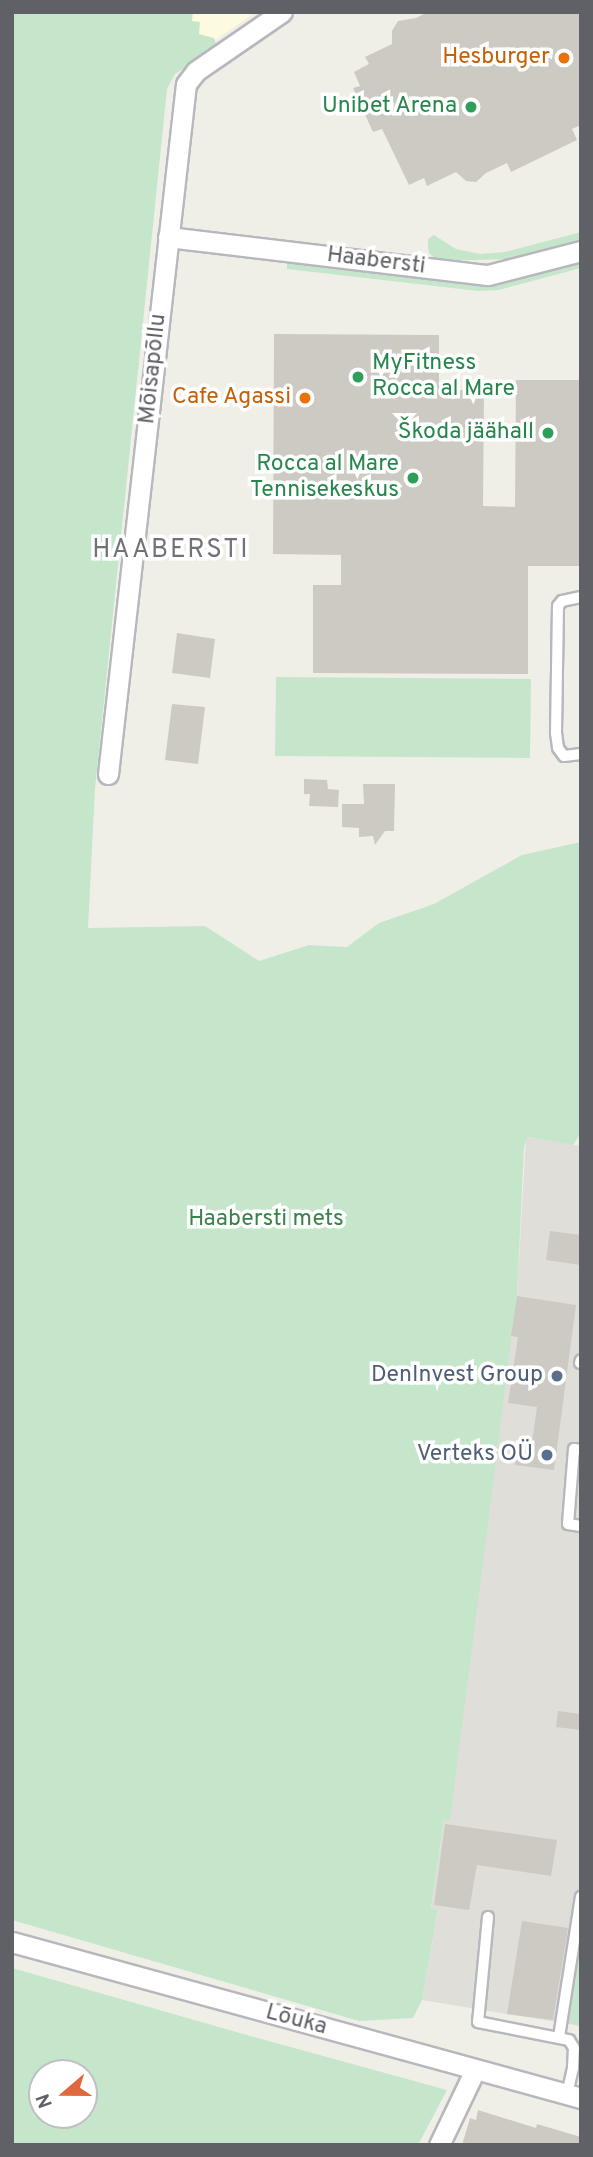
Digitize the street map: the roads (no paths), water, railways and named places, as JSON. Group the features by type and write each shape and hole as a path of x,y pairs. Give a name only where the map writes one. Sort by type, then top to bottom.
{"street":[{"name":"Mõisapõllu","path":"108,774 186,84 196,71 282,12"},
{"name":"Haabersti","path":"168,237 488,275 581,251"},
{"name":"Lõuka","path":"12,1942 574,2096"},
{"path":"439,2145 475,2070"}],"lane":[{"path":"581,597 562,601 558,606 556,733 558,748 564,756 581,754"},
{"path":"581,1450 574,1450 568,1524 581,1526"},
{"path":"559,2037 581,1897"},
{"path":"488,1917 478,2022 569,2040 574,2048 574,2096"}],"place":[{"name":"Hesburger","path":"564,58"},
{"name":"Unibet Arena","path":"471,107"},
{"name":"MyFitness Rocca al Mare","path":"358,377"},
{"name":"Cafe Agassi","path":"305,398"},
{"name":"Škoda jäähall","path":"548,433"},
{"name":"Rocca al Mare Tennisekeskus","path":"413,478"},
{"name":"DenInvest Group","path":"557,1376"},
{"name":"Verteks OÜ","path":"547,1455"}],"district":[{"name":"HAABERSTI","path":"171,551"}],"park label":[{"name":"Haabersti mets","path":"266,1220"}]}
